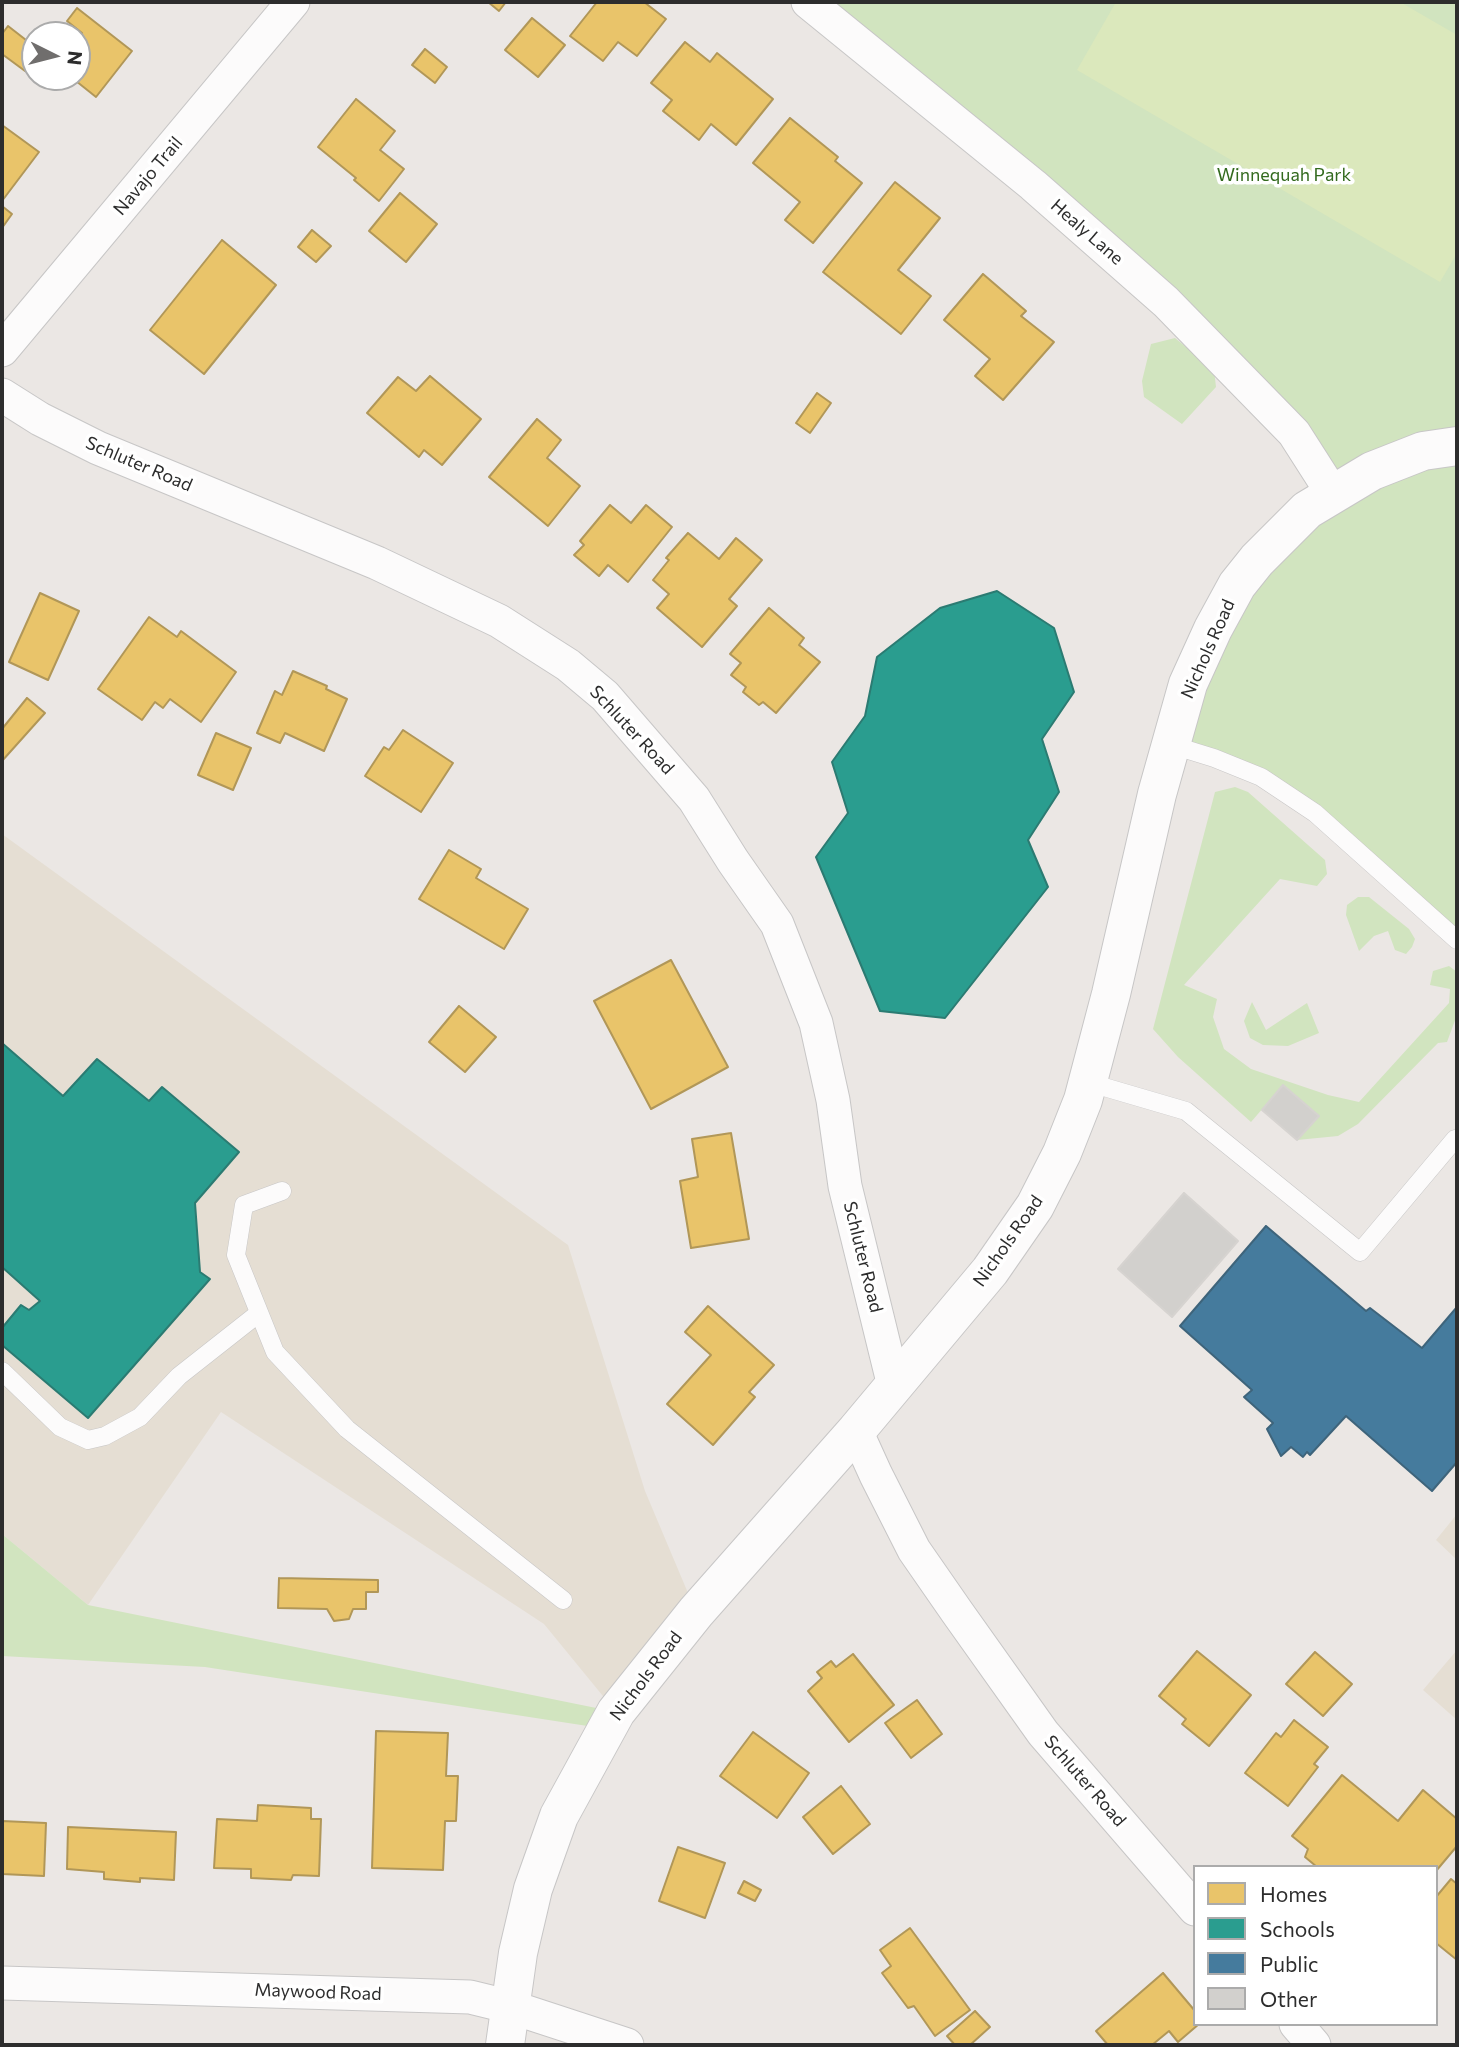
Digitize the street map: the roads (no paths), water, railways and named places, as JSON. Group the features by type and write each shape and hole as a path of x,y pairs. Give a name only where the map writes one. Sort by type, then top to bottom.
{"street":[{"name":"Navajo Trail","path":"2,350 293,2"},
{"name":"Healy Lane","path":"808,2 1033,185 1166,302 1293,433 1333,494"},
{"name":"Schluter Road","path":"2,394 40,419 98,447 377,563 499,621 568,665 605,696 694,799 777,924 816,1023 833,1100 845,1186 894,1386"},
{"name":"Nichols Road","path":"505,2045 518,1953 533,1889 559,1815 616,1712 696,1612 856,1431 990,1271 1035,1206 1062,1153 1083,1100 1157,794 1188,684 1237,585 1257,560 1307,510 1372,471 1423,451 1457,446"},
{"name":"Schluter Road","path":"856,1431 914,1550 964,1623 1043,1733 1193,1907"},
{"name":"Maywood Road","path":"2,1983 470,1997 511,2007 627,2045"},
{"path":"1298,2026 1314,2045"}],"lane":[{"path":"1172,745 1261,777 1315,813 1457,940"},
{"path":"1087,1082 1185,1111 1360,1252 1455,1139"},
{"path":"282,1191 244,1205 236,1255 275,1352 347,1429 564,1600"},
{"path":"2,1371 60,1427 88,1440 105,1436 139,1417 178,1376 259,1313"}],"park label":[{"name":"Winnequah Park","path":"1284,175"}]}
